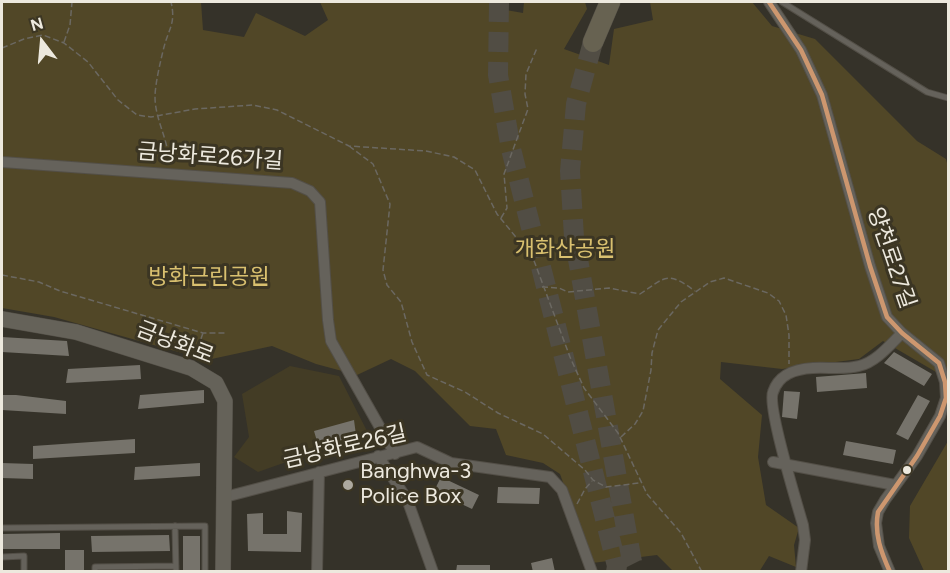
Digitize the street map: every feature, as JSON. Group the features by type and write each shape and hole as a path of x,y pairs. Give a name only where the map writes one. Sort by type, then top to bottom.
{"highway":[{"path":"593,42 610,2"}],"street":[{"name":"양천로27길","path":"775,2 822,95 878,296 887,317 902,333 939,363 945,382 946,398 940,416 917,456 885,500 876,523 879,546 890,572"},
{"name":"금낭화로26가길","path":"2,162 292,183 310,191 320,202 326,302 331,341 395,454"},
{"name":"금낭화로","path":"2,319 76,332 190,368 216,383 225,401 224,572"},
{"path":"801,572 805,540 772,394 778,381 787,373 812,368 860,366 872,360 902,333"},
{"name":"금낭화로26길","path":"225,496 417,447 451,463 550,477 562,490 592,571"},
{"path":"378,456 407,499 434,572"},
{"path":"773,462 895,486"},
{"path":"317,572 319,472"}],"lane":[{"path":"775,2 927,92 948,98"},
{"path":"94,572 94,567 176,569 174,526"},
{"path":"2,528 205,526 205,572"},
{"path":"2,557 24,556 24,572"}],"path":[{"path":"64,43 70,25 72,2"},
{"path":"169,174 169,151 157,116 155,97 164,46 173,24 174,15 171,2"},
{"path":"2,48 24,39 44,35 64,43 88,62 118,100 137,115 157,116 195,109 253,105 277,110 349,146 373,164 390,204 382,270 387,285 401,302 412,342 427,375 465,392 498,413 543,434 585,470 593,480 606,487 641,483"},
{"path":"500,218 507,208 504,174 528,109 525,94 526,74 537,48"},
{"path":"349,146 426,151 453,157 476,170 496,214 533,258 542,287 584,388 620,438 647,494 681,533 702,572"},
{"path":"2,275 39,282 60,291 203,333 226,333"},
{"path":"542,287 559,288 568,292 609,288 640,294 661,279 670,277 678,279 696,292"},
{"path":"620,438 643,411 658,330 681,302 710,282 724,278 768,293 779,301 786,315 789,335 788,362 793,372"},
{"path":"190,368 203,333"},
{"path":"573,519 579,499 593,480"}],"shaded area":[{"path":"290,366 339,376 368,433 258,472 234,457 249,437 242,394"}],"green space":[{"name":"개화산공원","path":"2,2 201,2 203,30 244,37 256,13 305,36 328,20 320,2 489,2 489,7 523,13 524,2 585,2 587,9 564,49 609,65 614,29 653,20 650,2 752,2 772,26 815,39 917,141 946,159 948,167 948,379 883,341 859,359 782,369 721,362 720,379 762,415 758,457 766,505 799,528 794,545 796,567 769,556 759,572 673,571 657,555 592,563 560,474 543,463 506,455 496,429 470,426 415,371 391,359 357,375 316,364 272,346 207,360 54,317 2,308"},
{"path":"948,441 948,571 924,571 909,538 910,506"}],"building":[{"path":"2,337 67,341 69,356 2,352"},
{"path":"894,352 932,374 924,386 884,363"},
{"path":"140,365 141,379 66,383 68,369"},
{"path":"866,373 867,388 817,392 816,377"},
{"path":"204,390 204,403 138,409 140,395"},
{"path":"784,391 800,392 797,419 782,417"},
{"path":"2,395 66,401 66,414 2,410"},
{"path":"918,395 930,401 908,440 896,434"},
{"path":"354,420 356,435 319,448 314,431"},
{"path":"135,439 135,453 33,459 33,446"},
{"path":"846,441 896,450 893,464 843,455"},
{"path":"2,463 33,464 33,479 2,478"},
{"path":"200,463 200,476 134,480 135,467"},
{"path":"441,477 479,495 472,509 434,491"},
{"path":"498,487 540,488 539,504 497,503"},
{"path":"287,511 302,513 301,552 248,551 247,514 263,513 263,534 287,534"},
{"path":"60,533 60,549 2,549 2,534"},
{"path":"169,535 170,551 92,552 91,536"},
{"path":"183,536 200,536 200,572 183,572"},
{"path":"65,550 84,550 84,572 65,572"},
{"path":"552,558 555,572 533,572 531,563"},
{"path":"457,565 490,565 490,572 456,572"}],"tunnel":[{"path":"499,2 498,75 511,149 617,566 616,572"},
{"path":"593,42 576,104 570,171 574,237 632,562 637,572"}],"transit line":[{"path":"769,2 801,50 822,95 870,266 887,317 902,333 939,363 945,382 946,398 940,416 917,456 878,512 879,543 890,572"}],"place":[{"name":"Banghwa-3 Police Box","path":"348,485"}],"park label":[{"name":"방화근린공원","path":"209,278"}]}
